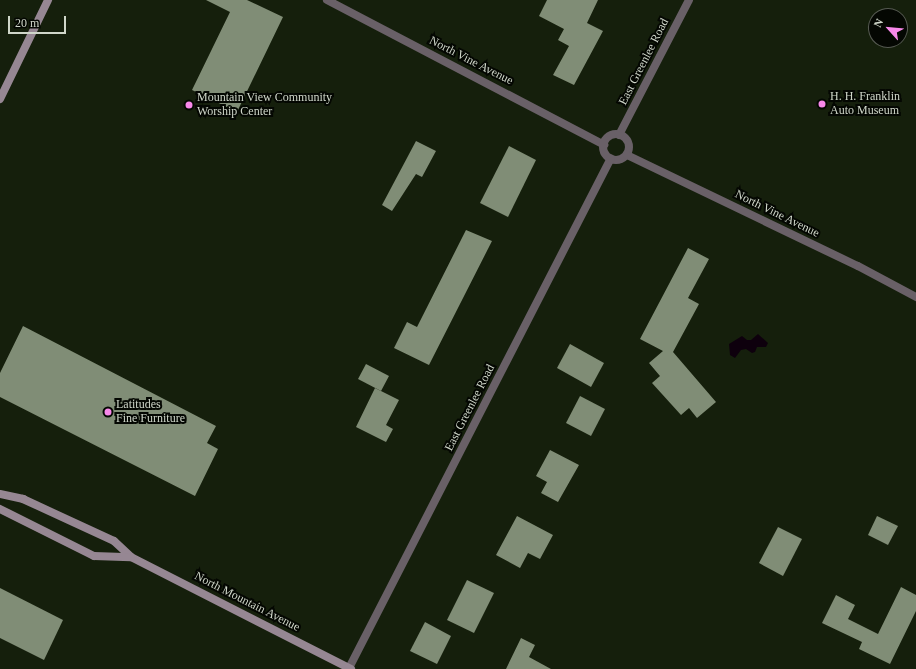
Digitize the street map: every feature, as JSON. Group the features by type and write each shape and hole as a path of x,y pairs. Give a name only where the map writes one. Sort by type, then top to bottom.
{"street":[{"path":"0,99 48,0"},
{"name":"North Vine Avenue","path":"327,0 583,132 604,145"},
{"name":"East Greenlee Road","path":"619,135 689,0"},
{"path":"619,135 628,143 627,155 620,159 611,158 605,153 604,145 611,136 619,135"},
{"name":"North Vine Avenue","path":"627,155 858,266 916,297"},
{"name":"East Greenlee Road","path":"350,668 611,158"},
{"name":"North Mountain Avenue","path":"0,494 23,499 114,542 131,557 350,668"},
{"name":"North Mountain Avenue","path":"0,509 94,556 131,557"}],"shaded area":[{"path":"758,334 768,343 766,347 757,347 755,352 752,353 746,349 741,350 735,358 730,355 729,344 742,336 747,340 751,340"}],"building":[{"path":"206,0 247,0 283,17 237,112 192,90 230,12"},
{"path":"547,0 598,0 587,23 603,31 574,85 553,75 569,46 558,40 564,29 539,16"},
{"path":"416,141 436,151 422,177 416,174 392,211 382,205"},
{"path":"509,146 536,160 508,217 480,203"},
{"path":"466,230 492,241 429,365 394,348 407,322 417,327"},
{"path":"688,248 709,259 688,298 699,304 673,352 716,402 697,418 689,408 681,415 652,383 660,376 649,363 663,351 640,339"},
{"name":"Latitudes Fine Furniture","path":"23,326 216,426 207,443 218,449 195,496 0,397 0,373"},
{"path":"570,344 604,363 591,387 557,368"},
{"path":"366,364 389,376 381,391 358,379"},
{"path":"375,388 399,400 386,425 393,429 386,442 356,427"},
{"path":"580,396 605,409 591,436 566,423"},
{"path":"550,450 579,465 558,502 541,493 547,482 536,476"},
{"path":"517,516 553,535 540,559 528,553 520,568 496,555"},
{"path":"877,516 898,526 888,545 868,535"},
{"path":"778,527 802,539 783,576 759,563"},
{"path":"467,580 494,593 474,633 447,620"},
{"path":"901,587 916,595 916,611 890,664 859,649 862,642 822,623 836,595 855,605 848,619 878,634"},
{"path":"0,588 63,620 44,660 0,638"},
{"path":"425,622 451,636 437,664 410,651"},
{"path":"521,638 535,645 529,657 551,669 506,669"}],"place":[{"name":"H. H. Franklin Auto Museum","path":"822,104"},
{"name":"Mountain View Community Worship Center","path":"189,105"},
{"name":"Latitudes Fine Furniture","path":"108,412"}]}
